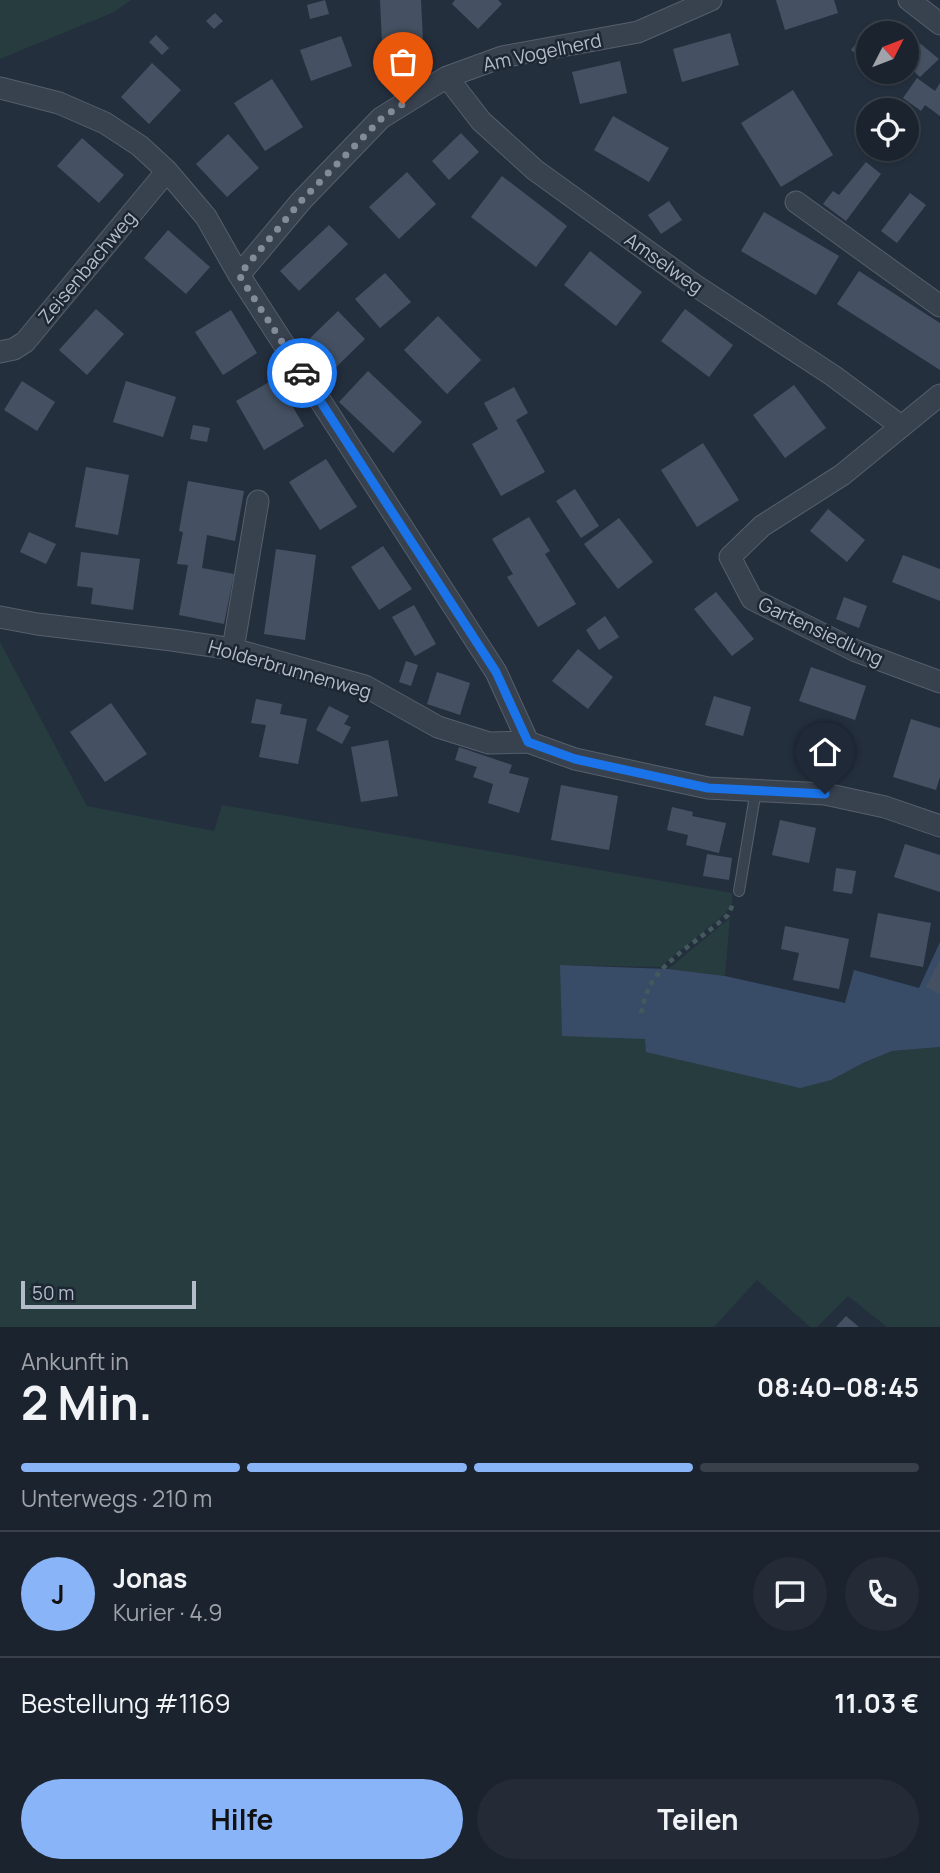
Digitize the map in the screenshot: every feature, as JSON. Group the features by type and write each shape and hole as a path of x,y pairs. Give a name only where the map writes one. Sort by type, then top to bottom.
{"street":[{"name":"Am Vogelherd","path":"239,275 302,200 382,118 447,77 502,57 638,32 711,0"},
{"path":"909,0 940,24"},
{"name":"Amselweg","path":"447,77 481,121 535,170 684,277 832,375 901,426"},
{"path":"0,88 59,103 105,122 140,146 167,171 206,217 239,275 496,672 528,742 575,759 708,788 837,797 885,807 940,826"},
{"name":"Zeisenbachweg","path":"0,352 14,349 25,342 167,171"},
{"path":"796,202 940,306"},
{"path":"901,426 940,396"},
{"name":"Gartensiedlung","path":"901,426 842,475 762,526 730,557 752,599 856,651 940,682"},
{"path":"233,649 258,501"},
{"name":"Holderbrunnenweg","path":"0,617 233,649 365,686 438,727 489,743 528,742"}],"lane":[{"path":"739,891 756,790"}],"path":[{"path":"642,1013 652,982 665,967 728,915 739,891"}],"green space":[{"path":"0,0 131,0 114,12 0,59"},
{"path":"0,642 87,806 214,831 222,805 732,893 732,903 725,914 660,967 560,965 646,1039 863,1063 892,1051 940,1047 940,1327 887,1327 848,1296 817,1327 810,1327 757,1280 714,1327 0,1327"},
{"path":"730,918 725,976 668,969"}],"water":[{"path":"940,942 940,1047 892,1051 831,1080 800,1088 646,1052 645,1039 562,1036 560,965 668,969 725,976 845,1003 854,970 919,988"}],"building":[{"path":"325,0 329,14 310,19 307,5"},
{"path":"380,0 421,0 423,41 382,43"},
{"path":"455,0 498,0 502,4 478,29 452,4"},
{"path":"776,0 834,0 838,13 785,30"},
{"path":"215,13 223,21 214,29 206,21"},
{"path":"730,33 739,65 682,82 673,49"},
{"path":"156,35 169,48 162,55 149,42"},
{"path":"341,36 352,66 311,81 300,50"},
{"path":"919,43 939,59 919,76"},
{"path":"620,61 627,93 580,104 572,72"},
{"path":"152,63 181,90 149,124 121,97"},
{"path":"272,79 303,127 265,151 234,103"},
{"path":"919,79 935,91 940,83 940,116 925,105 921,111 919,110 919,98 903,98 913,84 919,84"},
{"path":"793,90 833,155 781,187 741,123"},
{"path":"613,116 669,148 649,182 594,150"},
{"path":"461,133 479,152 449,180 432,161"},
{"path":"228,134 259,168 227,197 196,164"},
{"path":"82,138 124,175 99,203 57,166"},
{"path":"866,162 881,174 846,221 823,204 833,191 839,195"},
{"path":"407,172 436,204 399,239 369,207"},
{"path":"502,176 567,226 536,267 471,217"},
{"path":"910,193 926,205 897,243 881,231"},
{"path":"669,201 682,220 661,234 648,215"},
{"path":"764,212 839,256 816,295 741,251"},
{"path":"329,225 348,244 299,291 280,271"},
{"path":"168,230 210,267 186,294 144,258"},
{"path":"590,251 642,292 616,326 564,285"},
{"path":"859,271 940,323 940,370 837,304"},
{"path":"385,273 411,302 380,328 355,299"},
{"path":"96,309 124,334 87,375 59,350"},
{"path":"685,309 733,345 709,377 661,341"},
{"path":"231,310 257,353 223,375 195,332"},
{"path":"338,311 365,339 330,373 303,345"},
{"path":"438,316 481,360 447,394 404,350"},
{"path":"368,371 422,422 393,453 339,402"},
{"path":"276,378 304,426 264,450 236,401"},
{"path":"22,381 55,402 37,431 4,410"},
{"path":"126,381 176,397 163,437 113,422"},
{"path":"794,385 826,428 785,458 753,415"},
{"path":"514,387 528,413 516,420 545,472 501,496 472,444 498,429 484,403"},
{"path":"193,425 210,428 207,442 190,439"},
{"path":"703,443 739,500 697,527 661,470"},
{"path":"326,459 357,507 320,530 289,482"},
{"path":"86,467 129,475 118,535 75,527"},
{"path":"188,481 244,491 235,541 207,535 202,568 234,574 224,624 179,615 188,565 177,564 183,532 179,531"},
{"path":"575,489 599,526 581,538 556,501"},
{"path":"828,509 865,540 847,562 810,531"},
{"path":"529,517 550,551 545,554 576,604 538,627 507,577 513,574 492,539"},
{"path":"619,518 653,562 618,589 584,544"},
{"path":"29,532 56,544 46,564 20,552"},
{"path":"383,546 412,589 379,610 351,567"},
{"path":"276,549 316,555 305,640 264,634"},
{"path":"81,552 140,559 133,610 91,604 93,588 77,586"},
{"path":"903,555 940,569 940,601 892,582"},
{"path":"716,592 754,639 732,656 694,609"},
{"path":"844,597 867,606 859,628 836,619"},
{"path":"414,605 436,644 415,656 392,617"},
{"path":"605,616 619,637 599,650 586,630"},
{"path":"578,649 613,677 588,709 552,681"},
{"path":"406,661 418,665 411,686 399,682"},
{"path":"811,667 866,686 855,720 799,701"},
{"path":"437,672 470,683 460,715 427,704"},
{"path":"714,696 751,707 743,736 705,725"},
{"path":"256,699 282,704 280,714 307,719 298,764 259,757 266,725 251,723"},
{"path":"111,703 147,754 105,782 70,732"},
{"path":"329,706 349,716 344,724 351,727 342,744 316,730"},
{"path":"911,719 940,728 940,777 936,790 893,777"},
{"path":"388,740 398,796 361,802 351,747"},
{"path":"459,747 512,765 509,773 529,778 519,813 488,803 493,784 473,777 477,767 455,760"},
{"path":"561,785 618,796 609,850 551,840"},
{"path":"672,807 693,812 692,816 726,823 719,853 686,845 688,835 667,830"},
{"path":"780,820 816,828 809,863 772,855"},
{"path":"905,844 940,855 940,892 894,877"},
{"path":"707,854 732,858 729,880 703,876"},
{"path":"836,868 856,871 852,894 833,891"},
{"path":"878,913 931,923 923,967 870,957"},
{"path":"785,926 849,939 839,989 793,980 799,953 781,949"},
{"path":"940,960 940,994 926,987"},
{"path":"846,1316 859,1327 836,1327"}],"way so far":[{"path":"302,373 239,275 302,200 382,118 403,104"}],"route":[{"path":"302,373 496,672 528,742 575,759 708,788 825,794"}]}
